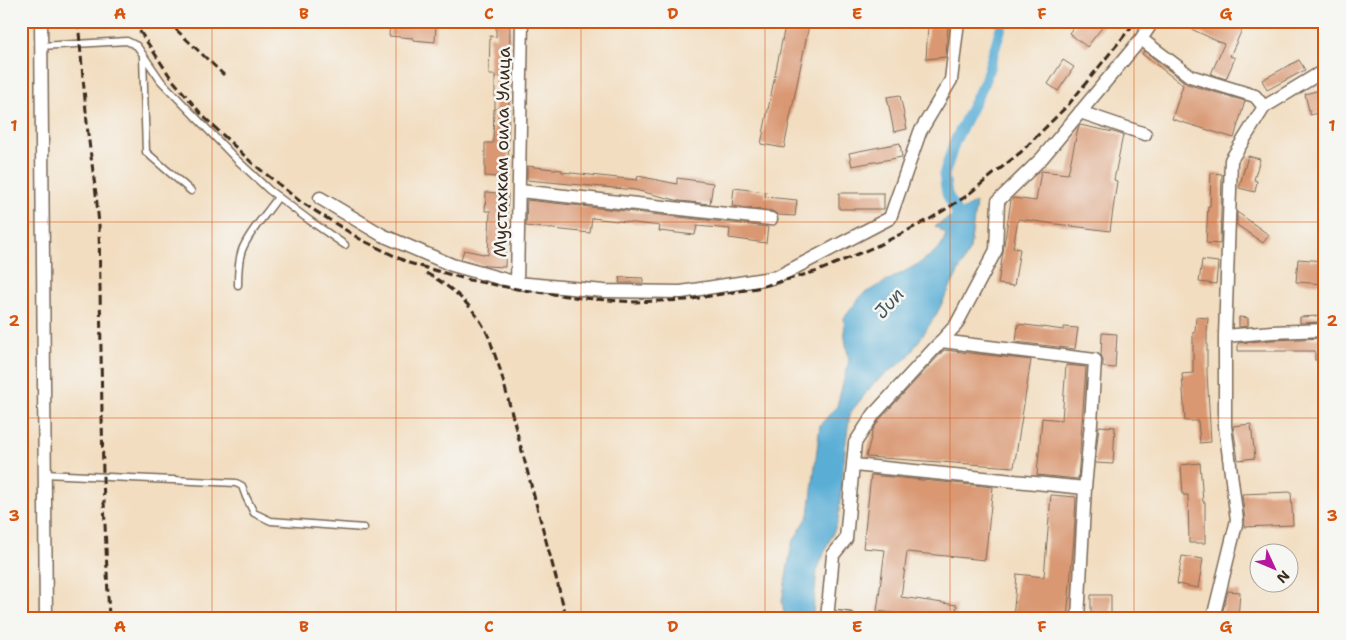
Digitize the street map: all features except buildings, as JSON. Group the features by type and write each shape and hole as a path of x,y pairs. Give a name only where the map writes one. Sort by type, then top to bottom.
{"street":[{"path":"41,21 46,619"},
{"name":"Мустахкам оила Улица","path":"517,283 522,21"},
{"path":"320,198 382,235 452,265 517,283 604,291 681,292 777,277 890,218 920,132 951,80 958,21"},
{"path":"850,619 827,617 833,554 846,539 855,443 874,414 956,325 996,250 998,201 1042,158 1154,21"},
{"path":"1140,39 1190,76 1255,96 1264,107"},
{"path":"1215,619 1214,614 1237,520 1225,426 1225,336 1231,160 1264,107 1325,70"},
{"path":"1080,112 1145,134"},
{"path":"520,191 771,219"},
{"path":"1225,336 1325,330"},
{"path":"941,341 1095,360 1085,488 1078,619"},
{"path":"854,465 1085,488"}],"lane":[{"path":"41,46 127,41 137,46 161,80 236,159 278,197 345,244"},
{"path":"143,54 146,152 191,191"},
{"path":"238,286 241,251 278,197"},
{"path":"45,474 236,483 242,486 254,513 271,521 364,528"}],"water":[{"path":"976,202 970,249 936,315 908,357 874,383 850,413 838,521 817,570 813,611 815,619 785,619 782,601 792,543 809,515 820,425 837,406 849,361 844,318 863,294 920,263 941,247 946,234 935,226"}],"waterway":[{"name":"Jun","path":"960,226 960,219 947,194 944,175 955,141 985,81 1003,21"},
{"path":"1312,84 1325,80"}],"railway":[{"path":"78,21 88,134 99,224 103,477 109,619"},
{"path":"133,21 171,78 203,116 251,162 301,202 360,239 409,263 469,280 581,298 634,302 686,300 757,288 818,271 879,245 930,219 965,197 1021,152 1069,104 1136,21"},
{"path":"167,21 224,75"},
{"path":"426,273 464,301 479,319 490,340 500,369 567,619"},
{"path":"21,407 24,619"}]}
